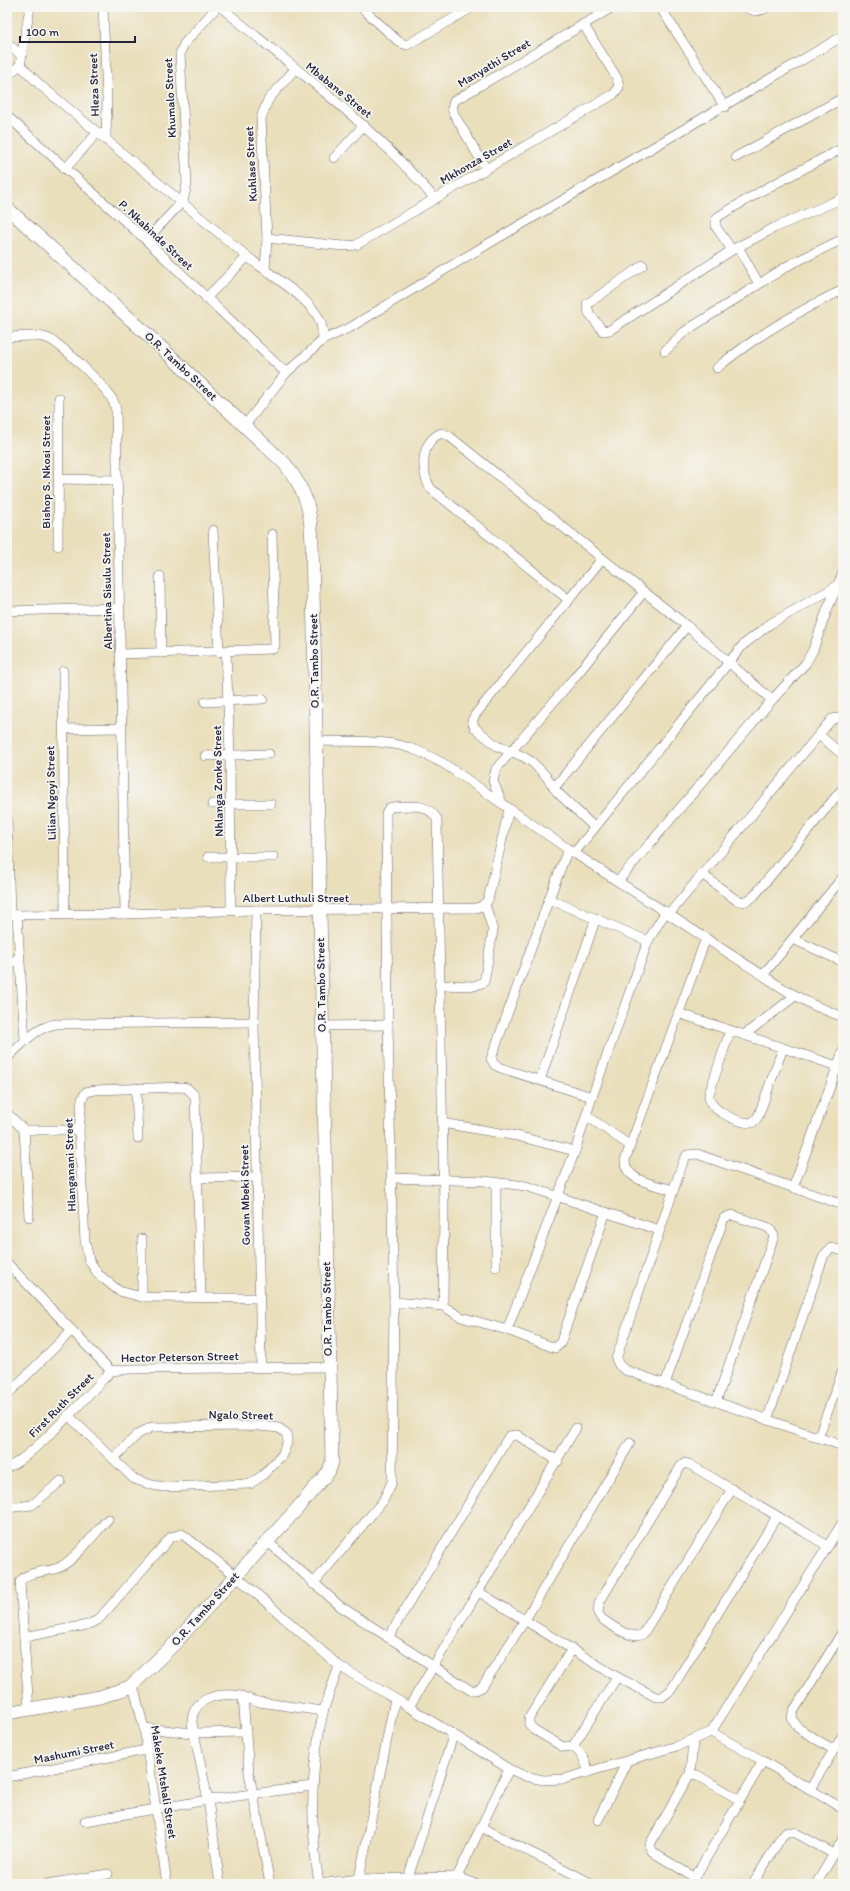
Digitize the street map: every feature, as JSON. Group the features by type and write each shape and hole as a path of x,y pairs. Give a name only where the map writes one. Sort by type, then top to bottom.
{"street":[{"path":"7,76 21,60 30,7"},
{"name":"Hleza Street","path":"103,7 107,100 106,138"},
{"name":"Khumalo Street","path":"182,201 187,184 180,53 184,44 217,7"},
{"name":"Mbabane Street","path":"220,7 364,125 407,166 435,199"},
{"path":"361,7 399,42 407,45 474,7"},
{"name":"Manyathi Street","path":"486,169 454,114 452,109 454,101 614,7"},
{"path":"660,7 725,106"},
{"path":"747,7 758,12 768,7"},
{"name":"Mkhonza Street","path":"267,238 353,246 608,98 618,90 616,75 583,24"},
{"path":"244,424 286,373 323,340 351,327 464,258 843,36"},
{"path":"7,43 40,85 182,201 247,257 265,269 315,311 322,324 323,340"},
{"name":"Kuhlase Street","path":"265,269 267,238 261,118 268,100 295,69"},
{"path":"736,157 843,98"},
{"name":"P. Nkabinde Street","path":"7,116 146,240 286,373"},
{"path":"334,158 364,125"},
{"path":"65,169 98,132"},
{"path":"759,284 735,249 716,227 717,218 763,190 843,148"},
{"path":"643,266 587,304 589,313 603,331 610,330 735,249 774,228 843,198"},
{"path":"146,240 182,201"},
{"name":"O.R. Tambo Street","path":"7,208 244,424 285,464 301,487 308,505 312,528 332,1457 329,1471 174,1644 133,1685 126,1690 112,1695 7,1714"},
{"path":"665,350 684,332 800,258 843,238"},
{"path":"206,298 247,257"},
{"path":"717,368 769,331 843,290"},
{"name":"Albertina Sisulu Street","path":"7,337 48,338 65,351 111,396 116,410 125,914"},
{"name":"Bishop S. Nkosi Street","path":"58,546 59,398"},
{"path":"569,600 431,489 424,473 424,456 428,445 440,433 449,436 687,626 772,700"},
{"path":"58,479 117,480"},
{"name":"Nhlanga Zonke Street","path":"212,530 228,701 230,755 231,910"},
{"path":"120,654 223,652 273,649 275,645 272,534"},
{"path":"594,827 554,788 546,776 532,762 497,746 479,732 473,724 473,718 602,559"},
{"path":"619,880 809,658 843,573"},
{"path":"160,576 160,653"},
{"path":"592,1097 497,1067 491,1059 549,899 572,850 594,827 743,645 770,624 837,586"},
{"path":"439,985 474,986 484,982 493,931 485,904 490,894 506,806 494,785 493,777 496,769 643,592"},
{"path":"7,611 119,608"},
{"path":"554,788 687,626"},
{"name":"Lilian Ngoyi Street","path":"63,671 65,915"},
{"path":"205,702 263,699"},
{"path":"506,1330 575,1151 592,1097 648,940 668,913 833,718 838,718 843,721"},
{"path":"63,729 121,728"},
{"path":"819,735 843,755"},
{"path":"316,740 391,744 418,751 446,765 572,850 795,996 843,1017"},
{"path":"205,756 269,754"},
{"path":"702,874 736,900 742,902 748,900 754,896 843,788"},
{"path":"212,804 271,804"},
{"path":"313,1584 378,1508 388,1494 392,1482 394,1302 386,910 386,813 388,808 392,807 416,807 429,809 437,819 443,1180 443,1306"},
{"path":"7,819 11,915 19,957 25,1041"},
{"path":"208,858 274,857"},
{"path":"763,975 794,939 843,877"},
{"path":"549,899 648,940"},
{"name":"Albert Luthuli Street","path":"11,915 125,914 231,910 438,910 476,908 485,904"},
{"name":"Govan Mbeki Street","path":"256,910 254,1022 261,1367"},
{"path":"540,1080 596,918"},
{"path":"673,1190 630,1175 625,1164 629,1145 706,938"},
{"path":"794,939 843,962"},
{"path":"7,967 19,957"},
{"path":"744,1035 795,996"},
{"path":"678,1013 837,1066"},
{"path":"7,1058 42,1028 56,1024 254,1022"},
{"path":"322,1026 388,1025"},
{"path":"730,1031 709,1094 709,1100 716,1110 742,1120 752,1122 758,1117 783,1048"},
{"path":"793,1188 843,1051"},
{"name":"Hlanganani Street","path":"201,1298 196,1104 193,1093 182,1087 95,1090 86,1092 82,1099 79,1130 85,1241 89,1260 98,1274 112,1286 126,1294 142,1297 201,1298 259,1298"},
{"path":"136,1088 138,1138"},
{"path":"7,1113 24,1130 29,1217"},
{"path":"586,1116 629,1145"},
{"path":"442,1123 517,1136 575,1151"},
{"path":"24,1130 79,1130"},
{"path":"843,1204 693,1154 687,1156 683,1162 659,1230 616,1359 619,1365 625,1370 843,1446"},
{"path":"198,1178 257,1178"},
{"path":"391,1178 496,1182 526,1186 659,1230"},
{"path":"496,1182 496,1267"},
{"path":"394,1302 443,1306 462,1317 506,1330 551,1348 555,1348 558,1346 606,1212"},
{"path":"665,1384 724,1218 729,1215 739,1217 770,1229 774,1236 716,1402"},
{"path":"142,1239 142,1297"},
{"path":"767,1420 821,1261 828,1250 834,1248 843,1251"},
{"name":"Hector Peterson Street","path":"7,1263 111,1371 130,1369 329,1367"},
{"path":"7,1395 72,1330"},
{"path":"818,1438 843,1370"},
{"name":"First Ruth Street","path":"7,1467 28,1455 111,1371"},
{"name":"Ngalo Street","path":"68,1415 113,1459 134,1479 164,1487 250,1484 263,1476 282,1455 288,1443 287,1434 278,1428 259,1426 152,1427 138,1434 113,1459"},
{"path":"409,1707 558,1461 576,1428"},
{"path":"388,1638 509,1436 517,1435 558,1461"},
{"path":"267,1541 313,1584 340,1606 470,1690 479,1689 525,1620 630,1443"},
{"path":"732,1489 643,1634 639,1636 632,1636 601,1618 598,1613 599,1603 682,1465 689,1464 732,1489 828,1546"},
{"path":"7,1508 32,1505 61,1481"},
{"path":"479,1592 617,1677 656,1697 666,1696 777,1516"},
{"path":"29,1710 20,1586 22,1578 62,1566 108,1519"},
{"path":"24,1637 90,1624 98,1620 171,1537 178,1534 186,1536 235,1576 339,1666 409,1707 509,1770 525,1776 543,1780 564,1779 693,1741 711,1732 843,1522"},
{"path":"834,1750 798,1728 792,1718 793,1712 843,1631"},
{"path":"572,1649 528,1721 532,1729 563,1747 573,1746"},
{"path":"339,1666 324,1711 318,1740 312,1786 314,1854 319,1884 359,1879 457,1877 472,1883"},
{"path":"573,1746 617,1677"},
{"name":"Makeke Mtshali Street","path":"133,1685 144,1728 146,1750 167,1884"},
{"path":"220,1884 208,1800 194,1733 192,1714 202,1700 207,1698 234,1695 254,1702 324,1711"},
{"path":"243,1697 249,1773 270,1884"},
{"path":"359,1879 395,1699"},
{"path":"144,1728 194,1733 246,1732"},
{"path":"711,1732 763,1760 843,1809"},
{"path":"810,1789 843,1735"},
{"path":"408,1878 453,1736"},
{"path":"693,1741 690,1774 650,1844 652,1851 693,1880 763,1760"},
{"path":"573,1746 583,1757 589,1772"},
{"name":"Mashumi Street","path":"7,1777 146,1750"},
{"path":"598,1820 627,1761"},
{"path":"457,1877 509,1770"},
{"path":"690,1774 697,1775 740,1800"},
{"path":"85,1821 208,1800 312,1786"},
{"path":"481,1827 593,1884"},
{"path":"753,1884 782,1836 787,1832 794,1832 834,1854"},
{"path":"816,1884 843,1839"},
{"path":"47,1884 75,1882 108,1874"}]}
